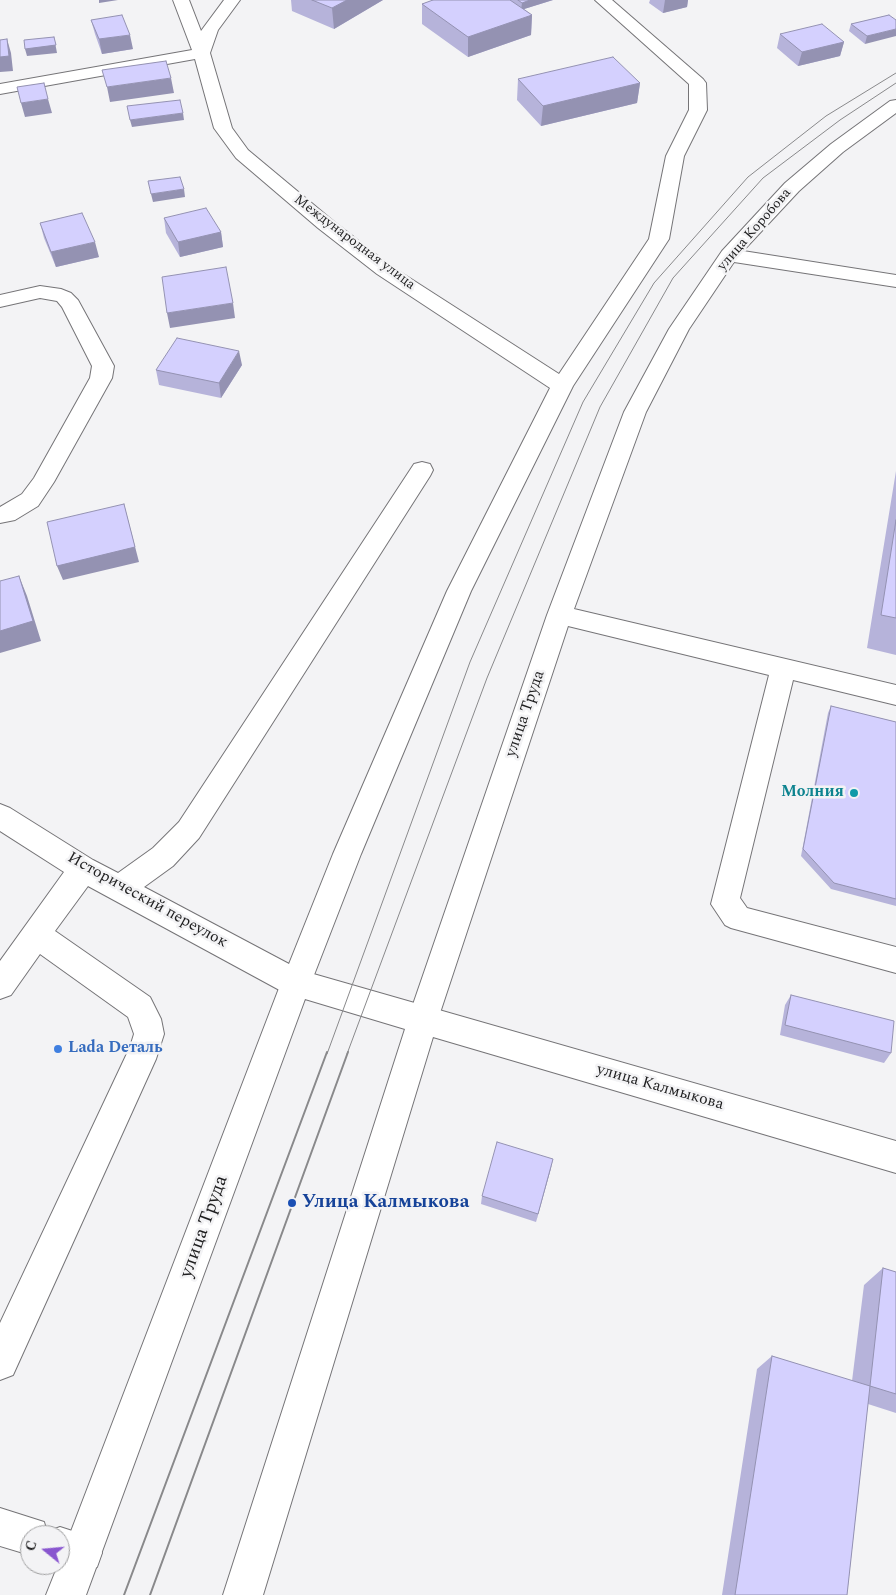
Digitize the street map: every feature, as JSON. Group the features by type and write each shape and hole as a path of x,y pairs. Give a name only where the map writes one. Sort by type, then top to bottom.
{"street":[{"name":"Международная улица","path":"180,0 202,53 223,128 242,154 325,224 384,270 562,386"},
{"path":"0,88 202,53 210,30 232,0"},
{"name":"улица Труда","path":"66,1595 72,1549 346,854 459,591 562,386 658,239 675,156 698,110 698,83 603,0"},
{"name":"улица Коробова","path":"635,412 679,328 730,255 792,187 837,148 896,105"},
{"path":"730,255 896,281"},
{"path":"0,301 40,292 54,293 64,297 76,312 100,360 103,372 43,482 30,500 7,514 0,516"},
{"name":"улица Труда","path":"244,1595 423,1018 559,615 635,412"},
{"path":"120,888 163,857 189,830 422,470"},
{"path":"559,615 896,695"},
{"path":"783,668 726,904 735,916 742,919 896,960"},
{"name":"Исторический переулок","path":"0,816 83,869 296,983"},
{"path":"0,985 83,869"},
{"path":"0,1362 144,1049 148,1034 146,1019 139,1007 37,935"},
{"path":"296,983 423,1018"},
{"name":"улица Калмыкова","path":"423,1018 896,1157"},
{"path":"0,1527 20,1533"}],"building":[{"path":"312,0 347,0 332,8"},
{"path":"433,0 510,0 532,15 468,37 422,4"},
{"path":"518,0 530,0 522,3"},
{"path":"122,15 130,35 99,39 91,20"},
{"path":"889,15 896,20 896,29 867,36 851,24"},
{"path":"822,24 844,42 802,52 780,34"},
{"path":"54,37 56,45 25,49 24,40"},
{"path":"7,39 9,56 0,57 0,40"},
{"path":"613,57 640,83 543,106 518,79"},
{"path":"166,61 171,78 107,87 102,70"},
{"path":"44,83 48,99 21,103 17,87"},
{"path":"180,100 183,113 130,120 127,106"},
{"path":"180,177 184,189 151,194 148,181"},
{"path":"206,208 221,232 178,242 164,218"},
{"path":"82,213 95,242 51,252 40,223"},
{"path":"226,267 233,303 167,313 162,277"},
{"path":"177,338 239,351 219,383 156,370"},
{"path":"124,504 135,547 57,566 47,522"},
{"path":"896,520 896,618 881,615"},
{"path":"19,576 33,621 0,631 0,581"},
{"name":"Молния","path":"831,706 896,722 896,899 834,883 803,849"},
{"path":"791,995 894,1021 891,1053 785,1025"},
{"path":"497,1142 553,1159 538,1214 482,1196"},
{"path":"883,1268 896,1272 896,1394 870,1386"},
{"path":"772,1356 870,1386 847,1595 735,1595"}],"tram line":[{"path":"327,1054 470,662 583,402 654,283 748,177 826,116 896,73"},
{"path":"347,1054 487,678 600,407 673,278 763,178 840,120 896,83"},
{"path":"124,1595 327,1052"},
{"path":"150,1595 348,1052"}],"place":[{"name":"Молния","path":"854,793"},
{"name":"Lada Dеталь","path":"58,1049"},
{"name":"Улица Калмыкова","path":"292,1203"}]}
